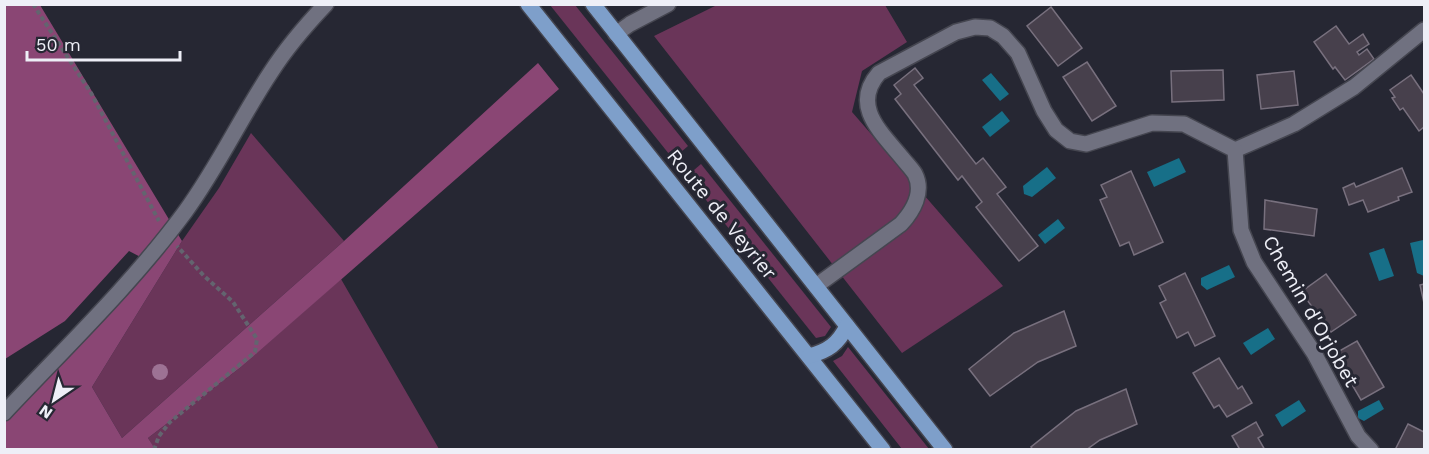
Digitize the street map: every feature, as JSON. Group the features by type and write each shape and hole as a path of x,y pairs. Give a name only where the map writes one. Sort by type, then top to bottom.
{"main road":[{"name":"Route de Veyrier","path":"528,4 883,450"},
{"name":"Route de Veyrier","path":"593,4 945,450"},
{"path":"809,356 826,352 840,339 847,326"}],"street":[{"path":"4,413 103,308 167,235 203,186 271,72 305,27 326,4"},
{"path":"616,34 668,4"},
{"path":"816,286 901,224 910,214 916,201 915,175 873,122 867,106 870,83 879,73 956,32 975,27 990,28 1003,36 1018,53 1044,111 1056,130 1070,141 1086,144 1152,123 1184,124 1235,150 1294,124 1354,87 1425,30"},
{"name":"Chemin d'Orjobet","path":"1235,150 1241,230 1254,262 1314,353 1358,436 1371,450"}],"shaded area":[{"path":"5,5 40,5 182,241 92,387 122,438 344,241 538,63 559,89 241,367 148,438 155,449 4,449 5,422 152,263 129,251 65,321 5,359"},
{"path":"550,5 575,5 688,146 673,159"},
{"path":"717,5 885,5 907,42 862,71 852,112 1003,286 902,353 654,36"},
{"path":"251,133 344,241 122,438 92,387 182,241 219,188"},
{"path":"701,164 831,327 825,336 816,338 687,176"},
{"path":"341,279 439,449 155,450 148,438 241,367"},
{"path":"848,347 929,449 902,449 833,361 842,356"}],"water":[{"path":"991,73 1009,94 1000,101 982,80"},
{"path":"1002,111 1010,121 990,137 982,127"},
{"path":"1179,158 1186,172 1154,187 1147,172"},
{"path":"1047,167 1056,178 1032,197 1024,194 1023,186"},
{"path":"1058,219 1065,228 1045,244 1038,235"},
{"path":"1423,240 1424,276 1417,273 1410,243"},
{"path":"1384,248 1394,276 1379,281 1369,253"},
{"path":"1229,265 1235,277 1207,290 1201,285 1201,278"},
{"path":"1268,328 1275,339 1251,355 1243,343"},
{"path":"1299,400 1306,411 1282,427 1275,415"},
{"path":"1379,400 1384,409 1364,421 1358,418 1358,411"}],"building":[{"path":"1051,7 1082,48 1058,66 1027,26"},
{"path":"1336,26 1349,44 1363,34 1369,44 1357,52 1359,55 1367,49 1374,59 1345,80 1335,67 1333,69 1314,42"},
{"path":"1087,62 1116,106 1092,121 1063,77"},
{"path":"915,68 923,78 914,85 976,164 983,158 1006,187 997,194 1038,246 1019,261 976,207 982,202 962,176 958,180 895,99 901,94 894,85"},
{"path":"1223,70 1224,100 1172,102 1171,71"},
{"path":"1294,71 1298,105 1261,109 1257,75"},
{"path":"1411,75 1424,94 1424,127 1419,131 1403,108 1400,110 1390,90"},
{"path":"1402,168 1412,192 1398,197 1399,200 1368,212 1363,200 1349,205 1343,188 1354,183 1356,187"},
{"path":"1131,171 1163,242 1134,255 1129,242 1120,246 1100,200 1107,197 1101,185"},
{"path":"1265,200 1317,209 1314,236 1264,229"},
{"path":"1185,273 1215,336 1195,346 1188,332 1177,338 1160,303 1166,300 1159,286"},
{"path":"1326,274 1356,315 1331,332 1301,292"},
{"path":"1424,284 1424,303 1420,285"},
{"path":"1064,311 1076,346 1038,362 990,396 969,369 1014,333"},
{"path":"1357,341 1384,387 1361,400 1334,354"},
{"path":"1219,358 1238,389 1242,386 1252,403 1227,417 1219,405 1214,408 1193,373"},
{"path":"1126,389 1137,424 1100,440 1086,450 1033,450 1031,447 1076,411"},
{"path":"1256,422 1263,435 1258,438 1265,450 1237,450 1239,448 1232,436"},
{"path":"1408,424 1424,432 1424,450 1395,450"}]}
